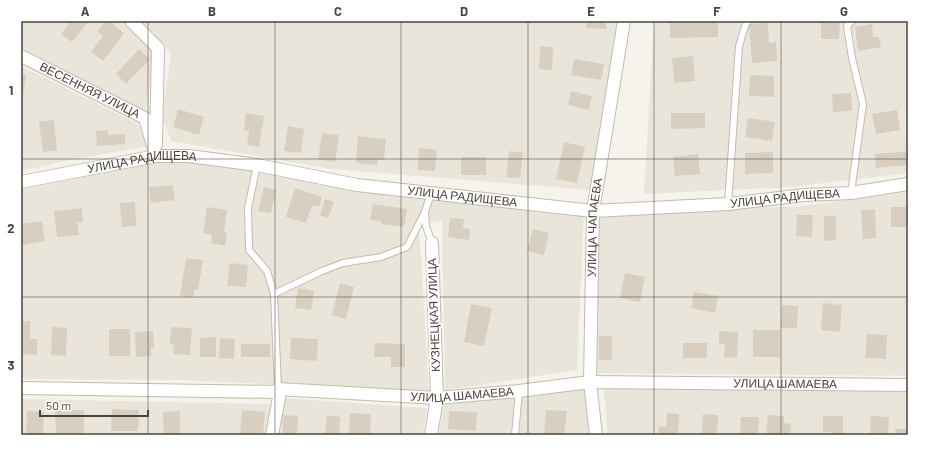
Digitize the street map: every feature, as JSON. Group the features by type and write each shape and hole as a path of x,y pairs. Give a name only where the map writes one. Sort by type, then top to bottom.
{"street":[{"path":"131,21 158,48 156,156"},
{"name":"УЛИЦА ЧАПАЕВА","path":"596,435 590,382 593,211 624,21"},
{"name":"ВЕСЕННЯЯ УЛИЦА","path":"21,56 145,118 156,156"},
{"name":"УЛИЦА РАДИЩЕВА","path":"21,182 156,156 189,156 257,165 356,185 593,211 728,204 804,195 851,193 908,184"},
{"name":"КУЗНЕЦКАЯ УЛИЦА","path":"431,435 437,398 432,243"},
{"name":"УЛИЦА ШАМАЕВА","path":"21,388 279,390 437,398 519,392 590,382 908,385"},
{"path":"272,435 279,390"}],"lane":[{"path":"728,204 739,46 746,22 749,21"},
{"path":"851,193 863,104 852,58 847,26 852,21"},
{"path":"257,165 248,208 249,250 267,271 274,294 279,390"},
{"path":"274,294 322,271 343,263 381,257 407,247 425,212 431,194"},
{"path":"425,212 426,226 432,243"},
{"path":"515,435 519,392"}],"shaded area":[{"path":"21,21 120,21 154,52 145,114 21,47"},
{"path":"143,21 619,21 602,191 331,169 171,141 162,117 171,54"},
{"path":"654,21 908,21 908,173 791,187 644,194"},
{"path":"21,66 137,123 148,146 70,160 21,171"},
{"path":"177,158 350,188 584,208 577,370 445,390 442,221 419,224 429,391 176,380 21,379 21,190"},
{"path":"908,192 908,376 592,373 598,205 794,207"},
{"path":"603,383 908,388 908,435 608,435"},
{"path":"585,387 590,435 439,435 444,402"},
{"path":"283,398 427,408 423,435 275,435"},
{"path":"21,399 274,404 269,435 21,435"}],"building":[{"path":"71,21 89,21 72,42 61,34"},
{"path":"105,21 109,21 124,33 103,61 91,52 103,36 97,31"},
{"path":"586,21 606,21 606,29 586,28"},
{"path":"670,22 718,22 718,37 670,38"},
{"path":"821,22 840,23 839,39 821,39"},
{"path":"768,23 769,43 776,42 777,61 752,63 749,24"},
{"path":"872,24 873,37 879,37 881,47 858,51 855,27"},
{"path":"540,46 553,47 552,70 539,69"},
{"path":"139,49 150,59 126,84 116,74"},
{"path":"693,56 695,81 674,83 672,58"},
{"path":"574,59 604,64 601,80 571,75"},
{"path":"21,74 26,75 22,103 21,102"},
{"path":"750,75 774,76 774,97 749,96"},
{"path":"571,91 592,96 589,110 568,105"},
{"path":"851,93 852,111 833,112 832,94"},
{"path":"178,109 204,117 199,135 173,127"},
{"path":"897,110 900,130 876,134 872,114"},
{"path":"246,113 264,116 259,147 247,145 249,131 244,130"},
{"path":"671,113 705,113 705,128 671,129"},
{"path":"748,118 775,122 772,141 745,137"},
{"path":"54,120 57,150 43,152 39,122"},
{"path":"288,126 304,129 301,153 284,151"},
{"path":"108,130 108,135 125,134 125,144 97,146 96,131"},
{"path":"322,133 339,135 335,162 318,159"},
{"path":"358,136 386,139 384,160 378,159 377,165 356,163"},
{"path":"564,142 585,147 577,183 556,179"},
{"path":"419,148 437,150 435,171 418,170"},
{"path":"509,151 523,153 520,178 506,177"},
{"path":"908,151 908,165 876,168 875,154"},
{"path":"773,152 773,173 745,174 745,153"},
{"path":"698,154 700,174 675,176 673,157"},
{"path":"461,157 486,157 486,175 461,175"},
{"path":"173,185 175,200 151,203 149,187"},
{"path":"264,187 276,190 271,213 258,211"},
{"path":"295,188 322,197 319,207 312,205 306,223 286,217"},
{"path":"325,199 334,202 328,218 320,215"},
{"path":"135,202 136,226 122,227 120,203"},
{"path":"373,204 407,209 404,227 381,224 381,221 370,220"},
{"path":"207,207 227,210 224,232 227,233 225,246 211,243 212,235 203,233"},
{"path":"891,207 908,207 908,227 891,227"},
{"path":"82,208 83,222 77,223 79,235 57,237 54,211"},
{"path":"875,209 876,238 863,239 861,210"},
{"path":"797,215 813,215 812,237 796,236"},
{"path":"824,216 836,216 836,240 824,241"},
{"path":"450,218 464,219 463,228 470,229 469,240 448,237"},
{"path":"42,221 45,241 23,245 21,224"},
{"path":"533,229 549,233 544,255 527,251"},
{"path":"186,258 203,260 198,290 195,289 193,298 180,296"},
{"path":"230,263 248,265 246,287 227,286"},
{"path":"625,273 645,277 640,302 620,298"},
{"path":"340,283 354,287 346,319 332,315"},
{"path":"298,288 314,291 311,310 295,308"},
{"path":"694,292 718,296 715,313 691,308"},
{"path":"823,303 842,305 840,332 821,330"},
{"path":"471,304 492,308 484,346 464,342"},
{"path":"782,305 798,306 797,328 781,328"},
{"path":"21,321 30,321 30,339 37,339 37,355 21,354"},
{"path":"52,327 67,328 66,356 51,355"},
{"path":"171,327 192,328 190,355 173,354 174,345 170,344"},
{"path":"109,329 130,329 130,356 109,356"},
{"path":"753,330 780,330 780,357 753,357"},
{"path":"153,331 154,348 151,348 151,356 136,357 135,332"},
{"path":"719,331 738,332 737,358 724,357 725,344 719,343"},
{"path":"867,334 887,335 886,359 865,358"},
{"path":"599,336 612,336 612,360 599,360"},
{"path":"216,337 216,357 200,357 200,338"},
{"path":"220,338 235,339 234,359 219,358"},
{"path":"291,338 318,339 317,361 290,359"},
{"path":"375,343 405,344 405,367 391,367 391,357 374,357"},
{"path":"683,343 707,343 707,358 683,358"},
{"path":"241,344 270,344 270,357 241,357"},
{"path":"112,409 139,410 138,431 111,431"},
{"path":"84,410 84,433 56,433 55,411"},
{"path":"242,410 265,412 263,435 240,435"},
{"path":"546,410 567,411 564,435 544,435"},
{"path":"27,411 44,412 43,435 26,435"},
{"path":"180,411 180,435 164,435 163,412"},
{"path":"449,411 477,412 476,431 448,429"},
{"path":"350,413 371,414 370,435 349,435"},
{"path":"667,413 679,414 678,435 658,435 659,426 666,427"},
{"path":"703,414 718,415 717,435 702,435"},
{"path":"283,415 298,416 297,435 282,435"},
{"path":"327,415 340,417 339,435 325,435"},
{"path":"768,415 784,416 784,423 791,424 790,435 766,435"},
{"path":"823,416 843,416 843,435 831,435 831,432 823,432"},
{"path":"871,416 889,417 888,435 870,435"},
{"path":"741,417 759,417 758,435 740,435"},
{"path":"895,429 908,429 908,435 895,435"}]}
